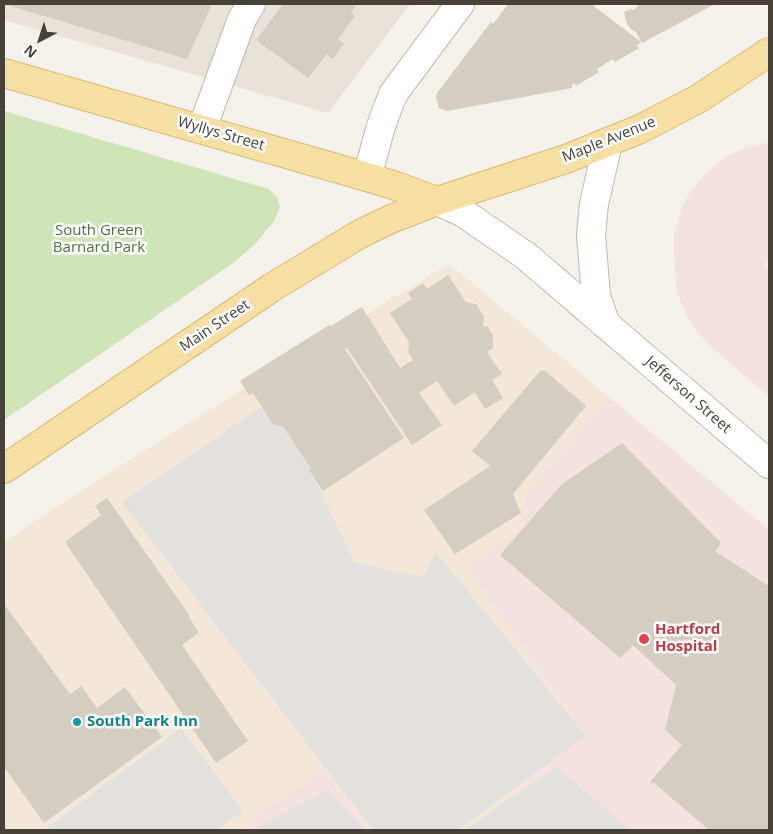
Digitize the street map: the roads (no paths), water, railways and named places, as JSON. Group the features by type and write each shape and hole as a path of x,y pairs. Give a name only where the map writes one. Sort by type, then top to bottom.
{"main road":[{"name":"Maple Avenue","path":"437,201 608,143 640,129 680,109 719,86 769,52"},
{"name":"Wyllys Street","path":"4,73 367,177 437,201"},
{"name":"Main Street","path":"4,469 271,288 376,226 437,201"}],"street":[{"path":"202,129 242,20 250,4"},
{"path":"367,177 381,126 393,94 460,4"},
{"path":"606,325 596,296 591,235 594,204 608,143"},
{"name":"Jefferson Street","path":"437,201 462,212 526,256 769,464"}],"place":[{"name":"Hartford Hospital","path":"644,639"},
{"name":"South Park Inn","path":"77,722"}],"park label":[{"name":"South Green Barnard Park","path":"99,240"}]}
